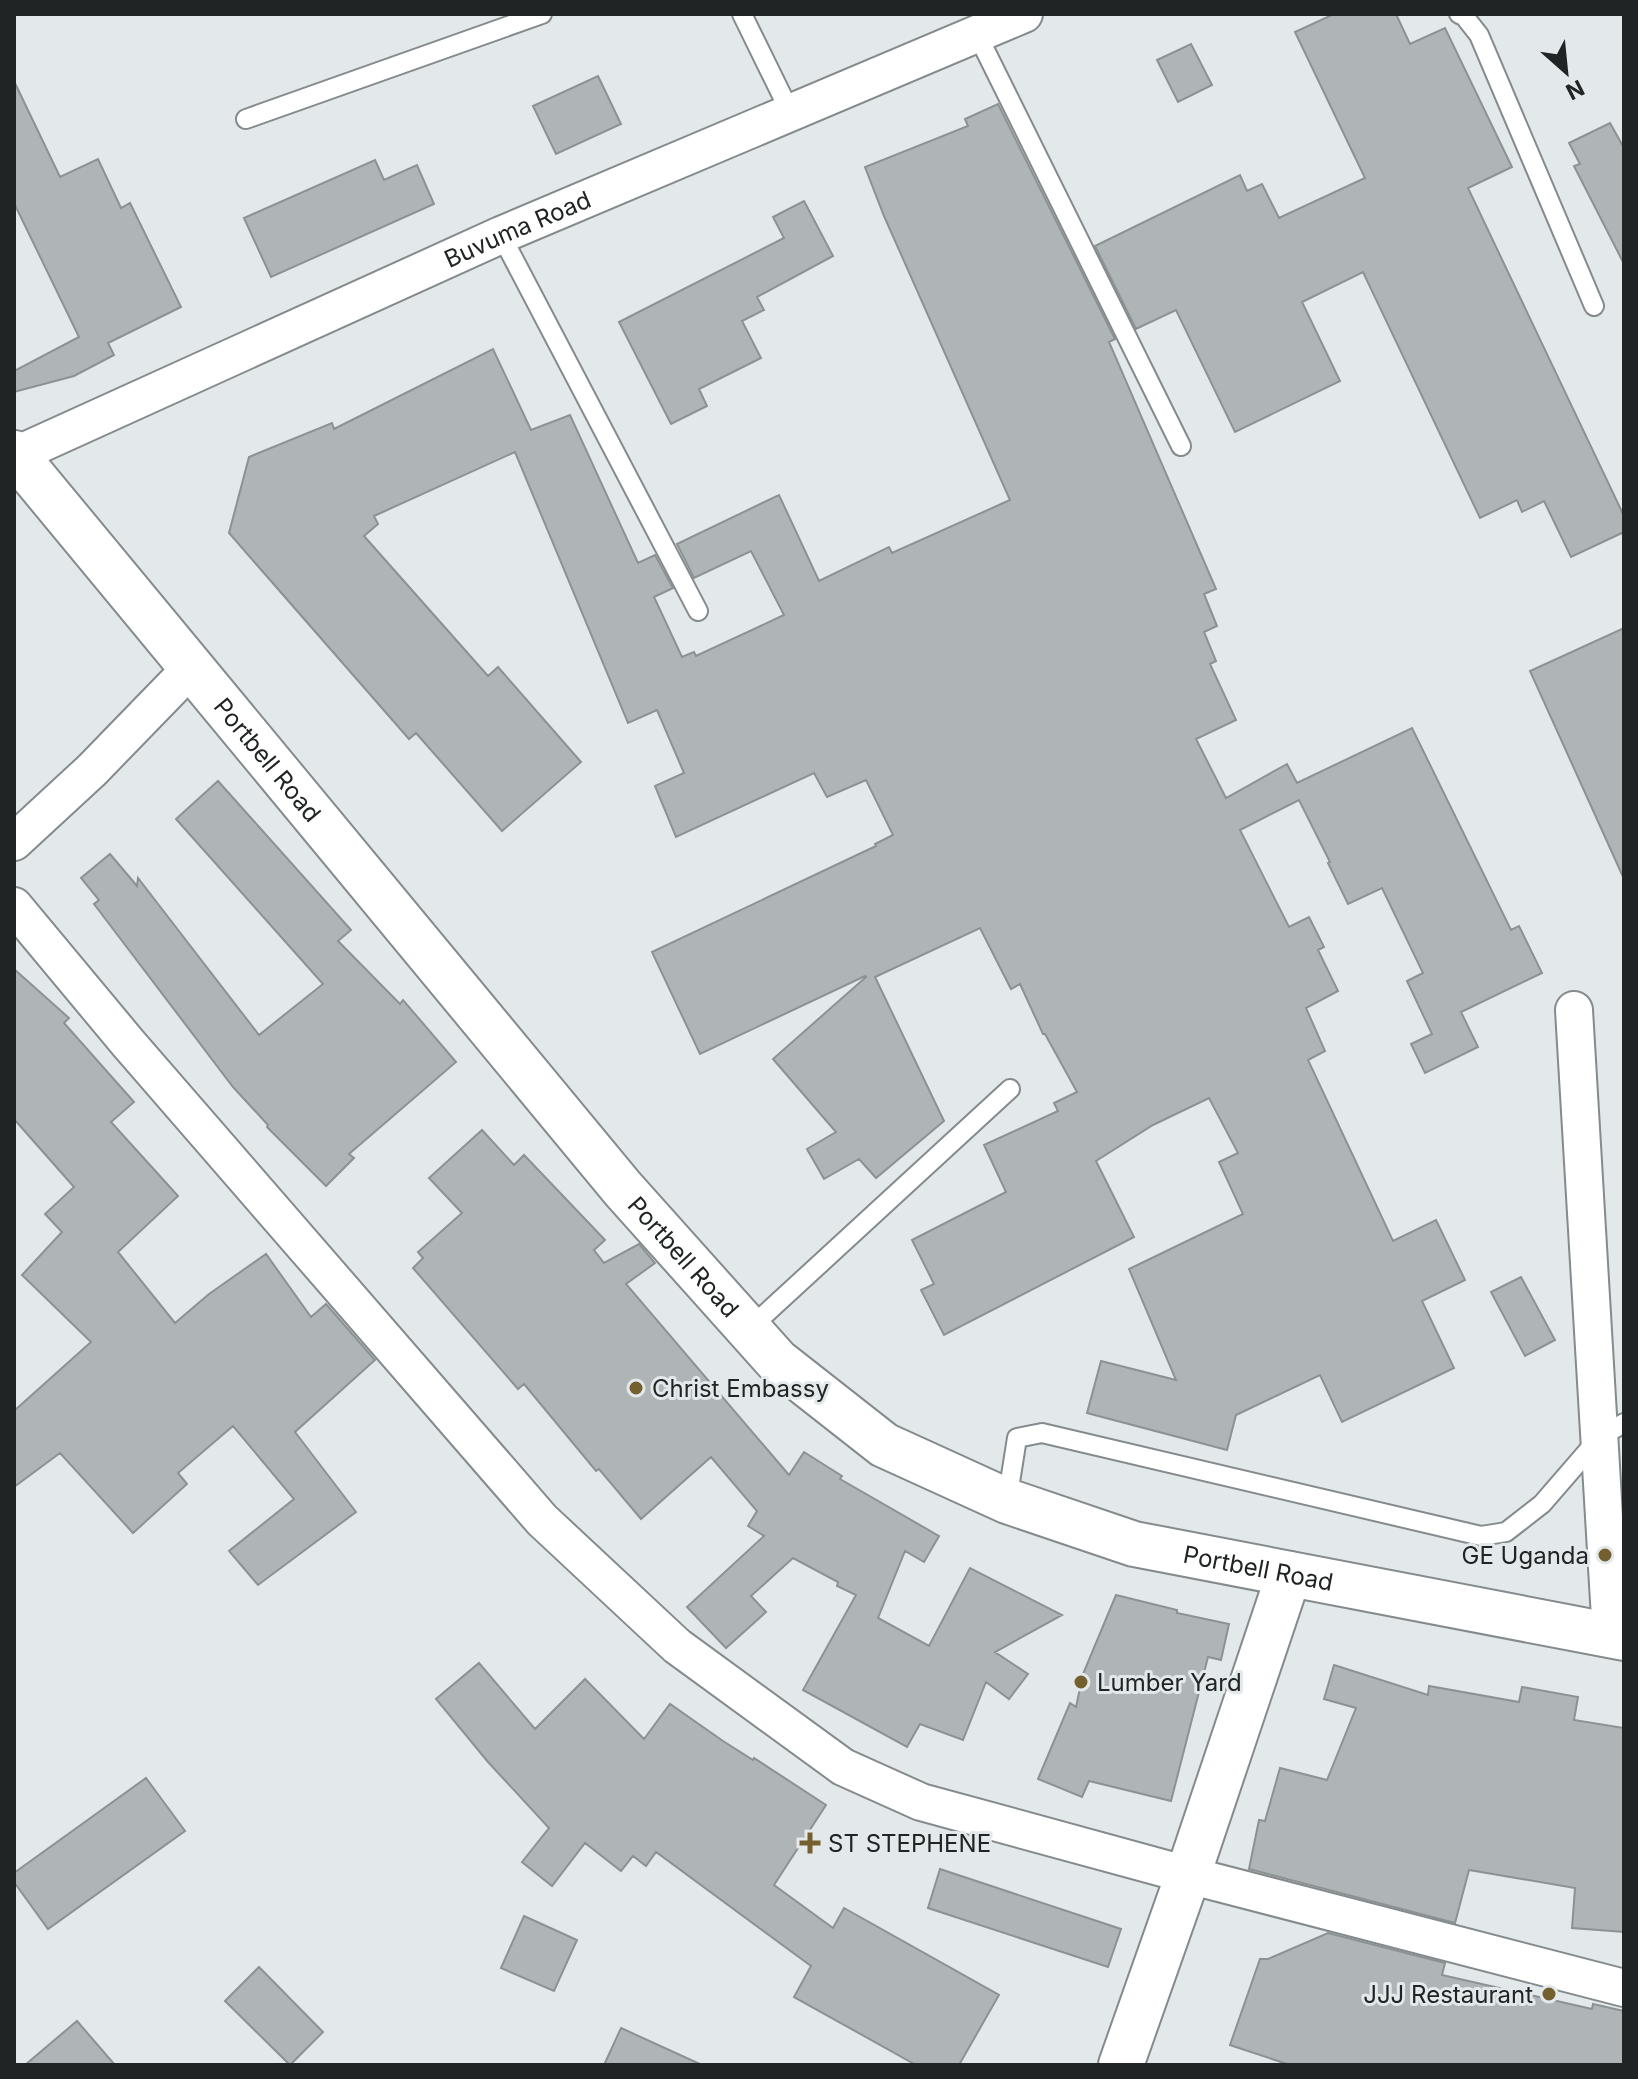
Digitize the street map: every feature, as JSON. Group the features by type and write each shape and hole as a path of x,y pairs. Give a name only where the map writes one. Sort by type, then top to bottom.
{"main road":[{"name":"Portbell Road","path":"15,454 623,1189 777,1361 884,1445 1007,1501 1134,1544 1618,1636"},
{"path":"1121,2065 1289,1574"}],"street":[{"name":"Buvuma Road","path":"15,454 501,235 1024,14"},
{"path":"14,842 92,770 192,667"},
{"path":"14,906 128,1043 542,1520 677,1646 843,1767 921,1802 1624,1988"},
{"path":"1574,1010 1612,1430 1618,1636"}],"lane":[{"path":"246,119 542,14"},
{"path":"742,14 790,112"},
{"path":"1459,14 1479,35 1594,306"},
{"path":"977,34 1181,446"},
{"path":"501,235 698,611"},
{"path":"749,1329 1010,1089"},
{"path":"1007,1501 1017,1438 1042,1433 1481,1536 1506,1532 1542,1504 1612,1430"}],"building":[{"path":"1334,14 1396,14 1410,44 1445,28 1512,167 1468,188 1624,516 1624,532 1571,557 1544,501 1522,512 1517,500 1480,518 1363,272 1302,302 1340,381 1235,432 1176,310 1136,329 1095,246 1240,175 1247,191 1262,184 1279,218 1365,178 1295,32"},
{"path":"1191,44 1212,85 1178,102 1157,60"},
{"path":"598,76 621,124 556,154 533,106"},
{"path":"14,81 60,177 98,159 121,208 130,203 181,307 108,343 114,355 74,376 14,392 14,371 79,337 14,203"},
{"path":"998,104 1115,339 1109,342 1216,589 1204,594 1217,626 1204,632 1216,661 1210,664 1236,720 1196,739 1226,798 1287,764 1297,783 1412,728 1511,930 1519,926 1542,973 1461,1012 1478,1047 1425,1073 1411,1044 1432,1034 1407,981 1423,973 1382,888 1348,904 1299,800 1240,830 1289,927 1309,917 1324,947 1318,950 1338,991 1306,1008 1325,1051 1308,1060 1393,1241 1436,1220 1465,1280 1422,1301 1454,1368 1342,1422 1320,1375 1236,1415 1227,1450 1087,1413 1101,1361 1176,1380 1129,1269 1243,1214 1219,1162 1238,1153 1209,1098 1153,1125 1096,1161 1134,1237 944,1335 921,1290 934,1284 912,1240 1006,1192 984,1145 1058,1111 1054,1103 1077,1092 1043,1034 1020,984 1011,989 980,928 875,977 944,1121 876,1178 859,1159 824,1179 807,1149 836,1132 773,1059 865,976 700,1054 652,952 876,846 893,835 866,780 827,797 814,773 676,837 655,786 684,773 657,710 628,723 515,452 374,516 378,524 364,536 488,676 498,667 581,762 502,831 416,733 409,739 229,533 249,457 332,423 334,429 493,349 531,430 570,415 638,563 655,555 673,588 654,597 682,657 694,652 696,656 784,615 751,551 694,578 677,544 779,495 819,581 889,547 892,553 1010,500 865,167 968,126 965,119"},
{"path":"1610,123 1624,148 1624,264 1574,166 1580,164 1569,143"},
{"path":"375,160 384,180 417,165 434,204 271,277 244,218"},
{"path":"804,201 833,256 757,297 764,310 742,321 761,358 699,389 707,406 671,424 619,322 784,238 773,217"},
{"path":"1624,628 1624,879 1530,671"},
{"path":"218,781 351,930 338,941 400,1004 403,1000 456,1062 349,1154 354,1158 326,1186 267,1127 233,1087 94,904 99,900 81,878 110,854 137,886 138,878 259,1035 323,984 176,819"},
{"path":"14,969 69,1018 64,1023 134,1102 111,1122 178,1196 118,1252 175,1323 209,1294 266,1254 311,1317 326,1304 375,1360 295,1432 356,1512 258,1585 229,1551 294,1499 233,1426 178,1473 187,1484 133,1533 60,1453 14,1487 14,1411 91,1342 22,1275 62,1232 45,1214 74,1187 14,1119"},
{"path":"482,1130 514,1165 524,1155 605,1240 594,1250 604,1263 639,1244 655,1263 626,1284 789,1475 804,1452 842,1476 840,1479 939,1536 924,1562 905,1551 878,1618 929,1646 970,1568 1062,1615 995,1652 1028,1674 1009,1699 986,1682 963,1740 920,1724 907,1747 803,1690 856,1595 793,1558 751,1596 766,1612 726,1648 687,1607 764,1536 748,1526 757,1511 711,1457 641,1519 599,1469 596,1471 524,1384 518,1389 413,1268 423,1258 418,1252 462,1213 429,1178"},
{"path":"1521,1277 1555,1340 1525,1356 1491,1292"},
{"path":"1116,1595 1229,1624 1221,1660 1208,1657 1171,1801 1089,1781 1082,1797 1038,1779 1070,1703 1076,1707 1083,1674"},
{"path":"479,1663 535,1729 585,1679 644,1739 670,1704 826,1805 774,1885 833,1928 844,1908 999,1995 959,2065 916,2065 794,1997 811,1966 656,1852 646,1866 633,1856 621,1871 585,1843 552,1886 522,1862 549,1828 436,1699"},
{"path":"1334,1665 1428,1695 1429,1686 1519,1702 1522,1687 1578,1697 1574,1720 1624,1728 1624,1932 1572,1928 1575,1888 1469,1870 1455,1923 1249,1869 1259,1820 1265,1821 1280,1768 1327,1780 1356,1708 1324,1699"},
{"path":"146,1778 185,1831 48,1929 14,1882 14,1873"},
{"path":"940,1869 1121,1929 1108,1967 928,1908"},
{"path":"524,1916 577,1940 554,1991 501,1968"},
{"path":"1328,1933 1445,1963 1442,1975 1592,2009 1593,2004 1624,2011 1624,2065 1290,2065 1230,2045 1260,1959 1268,1959"},
{"path":"259,1967 323,2032 290,2065 225,2001"},
{"path":"77,2021 115,2065 25,2065"},
{"path":"621,2028 702,2065 604,2065"}],"place":[{"name":"Christ Embassy","path":"636,1388"},
{"name":"GE Uganda","path":"1605,1555"},
{"name":"Lumber Yard","path":"1081,1682"},
{"name":"ST STEPHENE","path":"810,1843"},
{"name":"JJJ Restaurant","path":"1549,1994"}]}
